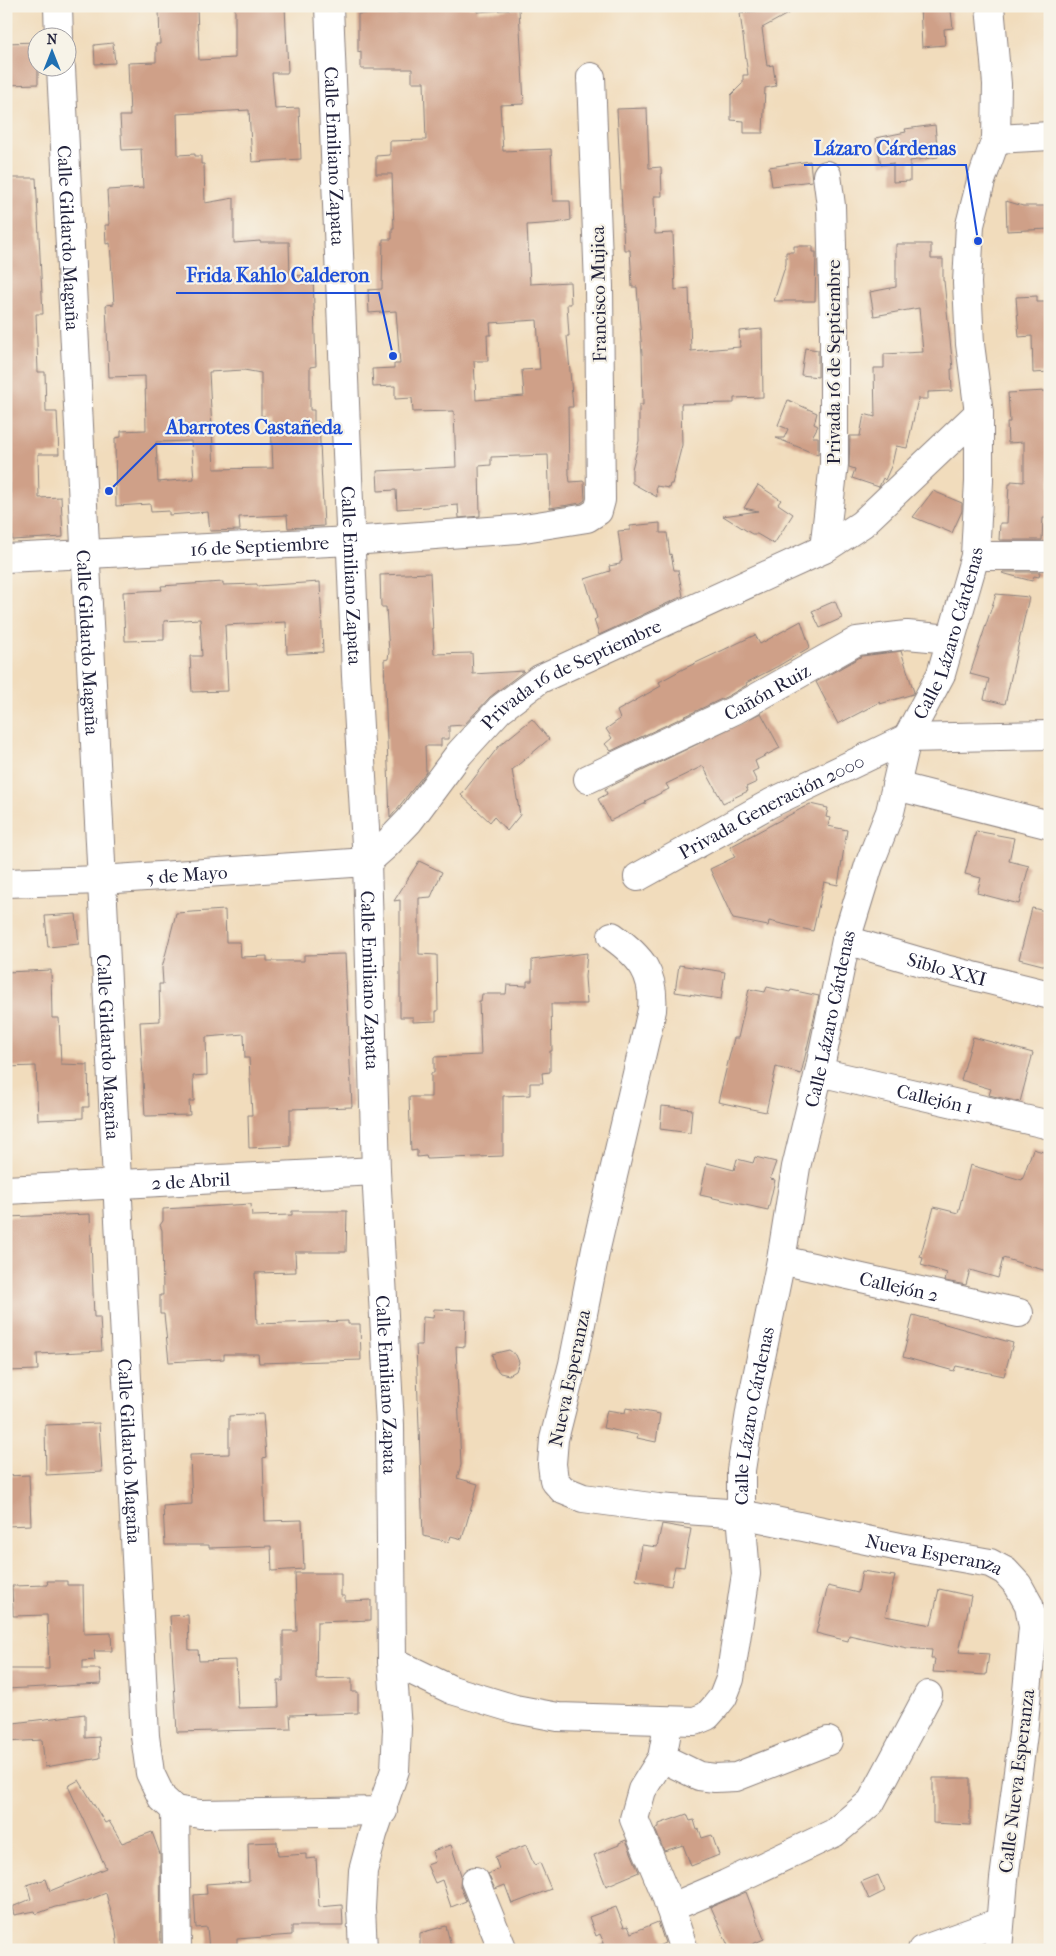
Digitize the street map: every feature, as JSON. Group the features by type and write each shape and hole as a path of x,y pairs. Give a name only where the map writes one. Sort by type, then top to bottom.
{"street":[{"path":"58,6 59,28"},
{"name":"Calle Emiliano Zapata","path":"329,6 350,542 367,862 376,1171 390,1425 392,1661 397,1729 395,1770 383,1810 373,1834 363,1871 361,1908 363,1950"},
{"name":"Calle Lázaro Cárdenas","path":"392,1661 452,1690 515,1709 558,1717 665,1722 695,1721 707,1716 723,1697 730,1679 746,1574 741,1514 741,1470 750,1406 781,1260 796,1167 819,1072 846,940 869,865 890,812 907,738 941,674 975,556 979,481 979,413 970,344 966,283 970,225 981,181 996,138 997,84 990,6"},
{"name":"Calle Gildardo Magaña","path":"61,78 83,553 102,880 145,1736 150,1773 162,1798 175,1810"},
{"name":"Francisco Mujica","path":"591,78 599,286 601,500 598,511"},
{"path":"996,138 1050,136"},
{"name":"Privada 16 de Septiembre","path":"824,549 834,464 834,296 831,206 827,175"},
{"name":"Privada 16 de Septiembre","path":"367,862 409,821 459,754 500,709 540,679 824,549 862,524 979,413"},
{"name":"16 de Septiembre","path":"6,558 350,542 518,530 587,518 598,511"},
{"path":"975,556 1050,556"},
{"name":"Cañón Ruiz","path":"588,779 736,710 857,641 907,635 951,639"},
{"path":"907,738 1050,735"},
{"name":"Privada Generación 2000","path":"638,877 771,803 907,738"},
{"path":"896,786 1050,825"},
{"name":"5 de Mayo","path":"6,883 102,880 367,862"},
{"name":"Nueva Esperanza","path":"612,936 632,950 645,967 654,991 652,1010 596,1248 573,1364 554,1439 552,1464 554,1480 563,1490 583,1498 658,1508 741,1514 900,1547 990,1562 1005,1571 1018,1585"},
{"name":"Siblo XXI","path":"846,940 945,969 1050,995"},
{"name":"Callejón 1","path":"819,1072 1050,1125"},
{"name":"2 de Abril","path":"6,1190 376,1171"},
{"name":"Callejón 2","path":"781,1260 1019,1313"},
{"name":"Calle Nueva Esperanza","path":"998,1950 1023,1734 1033,1628 1029,1605 1018,1585"},
{"path":"670,1908 834,1833 871,1802 928,1695"},
{"path":"665,1722 666,1737 662,1758 642,1790 634,1820 670,1908 684,1950"},
{"path":"662,1758 699,1776 715,1778 736,1776 828,1741"},
{"path":"177,1950 175,1810 200,1814 383,1810"},
{"path":"475,1881 503,1950"},
{"path":"922,1950 1000,1922"}],"building":[{"path":"235,6 285,6 288,71 287,73 272,73 275,109 299,108 301,159 252,162 249,110 177,114 178,155 195,154 195,156 201,156 201,164 204,164 205,203 234,198 234,243 260,241 289,242 290,276 313,275 316,366 310,367 310,410 314,410 314,422 319,422 324,526 288,528 287,515 239,517 240,530 210,531 208,512 169,515 169,511 151,512 150,504 116,506 115,438 121,437 121,431 146,430 145,376 109,377 106,305 114,304 110,243 106,244 105,225 109,225 107,190 143,188 141,149 122,150 120,116 130,116 128,63 156,62 156,44 160,44 159,9 197,8 199,60 235,58","holes":["244,370 261,373 261,416 265,416 265,421 271,421 273,468 214,469 209,372","191,441 194,479 158,482 156,442"]},
{"path":"422,6 477,7 477,12 519,9 524,104 500,105 503,151 551,149 553,201 570,201 571,220 527,225 530,284 570,282 571,304 567,304 569,336 567,336 573,407 568,407 569,475 570,482 584,481 585,500 581,503 550,508 548,455 491,457 491,465 479,466 480,516 459,518 458,505 397,509 396,490 378,491 377,471 456,467 454,411 413,412 412,398 395,399 395,386 373,387 372,369 394,368 394,364 400,364 396,311 369,313 368,290 382,289 383,239 392,239 392,228 394,228 392,174 376,174 376,156 390,155 390,141 426,140 424,82 412,82 412,69 361,69 361,51 358,52 358,14 409,12 409,9 423,8","holes":["537,320 540,369 522,370 524,396 476,400 474,361 488,361 487,335 491,335 490,323"]},
{"path":"802,6 762,28 767,66 773,65 776,86 765,88 763,133 744,133 744,121 731,120 731,95 743,83 743,75 748,75 740,13"},
{"path":"920,6 947,6 947,11 951,11 953,28 944,29 945,45 922,47"},
{"path":"28,42 28,78 38,78 38,84 6,85 6,43"},
{"path":"113,43 115,63 95,64 94,45"},
{"path":"647,108 649,168 661,167 662,196 654,196 655,234 673,233 675,290 689,288 691,351 740,347 739,331 762,329 763,397 734,398 734,403 681,404 682,445 672,484 670,484 669,488 656,486 657,497 632,483 632,469 639,441 639,405 643,405 642,354 637,287 632,287 630,250 624,250 617,109"},
{"path":"935,125 938,157 910,161 910,181 893,182 893,163 881,165 876,138 906,132 905,129"},
{"path":"810,161 812,181 772,186 769,167"},
{"path":"6,178 36,178 43,314 36,314 38,372 45,372 46,412 57,412 59,454 38,454 39,498 61,497 63,537 12,540 10,483 6,484 6,298 8,298"},
{"path":"1006,201 1023,206 1050,206 1050,229 1007,231"},
{"path":"896,244 931,244 931,259 943,259 943,281 953,369 951,369 952,391 928,392 928,399 918,399 907,448 896,446 892,464 885,480 883,478 879,487 852,478 855,469 849,467 850,436 860,436 864,414 875,417 874,368 884,368 884,354 923,352 919,308 874,316 870,292 896,287"},
{"path":"794,246 813,246 813,252 816,252 815,301 774,301 786,264 786,252 794,252"},
{"path":"1037,296 1037,302 1049,302 1050,372 1033,373 1032,336 1019,337 1016,297"},
{"path":"805,348 818,350 818,377 801,375"},
{"path":"1046,391 1048,440 1050,440 1050,518 1043,518 1042,540 999,540 1000,523 1007,523 1009,484 1011,484 1011,481 1024,482 1024,442 1008,443 1007,422 1010,422 1008,393"},
{"path":"788,400 817,413 814,424 818,426 812,437 818,437 818,455 776,438 784,438 788,429 778,425"},
{"path":"758,485 781,500 778,504 793,514 774,544 757,534 752,534 723,516 758,511 744,508"},
{"path":"933,491 962,503 962,511 952,533 913,517"},
{"path":"660,523 660,533 667,533 670,555 674,570 678,570 683,596 599,635 594,620 597,618 585,579 610,571 609,566 620,564 622,561 618,531 630,530 630,526"},
{"path":"1003,572 1040,572 1039,577 1034,576 1032,581"},
{"path":"430,573 434,654 472,653 473,674 524,671 490,697 464,725 449,726 449,739 441,739 441,746 425,746 426,772 390,818 384,660 388,659 389,652 386,607 381,607 380,575"},
{"path":"223,582 223,585 257,584 257,586 320,582 323,652 287,654 286,622 225,625 228,691 192,692 190,656 202,656 200,619 164,621 164,640 125,641 123,592 162,590 161,586"},
{"path":"996,594 1029,597 1005,704 984,699 989,679 970,674"},
{"path":"835,601 842,618 820,628 812,611"},
{"path":"801,621 810,647 746,683 747,685 728,696 611,751 605,744 612,738 606,729 620,719 617,711 661,686 659,682 755,635 760,644"},
{"path":"901,651 914,692 913,694 880,704 880,702 838,724 816,682 862,656"},
{"path":"761,713 780,748 755,761 758,769 752,772 757,782 746,787 748,791 723,803 703,766 666,784 669,789 610,821 598,799 607,794 605,789"},
{"path":"532,719 549,739 512,770 520,815 507,831 494,817 490,822 461,795 499,746"},
{"path":"810,804 828,808 826,817 830,818 828,826 847,830 838,885 824,882 813,931 769,921 768,926 733,919 710,869 735,857 730,847"},
{"path":"976,831 1014,838 1009,861 1029,866 1019,904 977,893 981,878 965,874"},
{"path":"419,861 442,872 431,897 419,898 419,954 437,955 438,1011 436,1011 436,1021 413,1022 413,1017 400,1017 400,900 394,901"},
{"path":"1032,908 1050,912 1050,967 1019,959"},
{"path":"225,910 226,942 240,942 241,957 267,956 267,961 304,961 304,955 345,954 352,1107 290,1109 290,1146 249,1148 248,1115 252,1115 249,1058 245,1058 244,1034 206,1037 207,1075 193,1076 194,1101 189,1101 190,1115 145,1116 140,1022 160,1021 159,984 163,984 162,968 176,913"},
{"path":"76,914 79,944 48,947 45,916"},
{"path":"587,953 585,977 587,1004 551,1004 552,1051 550,1051 550,1072 542,1073 543,1083 530,1083 530,1095 503,1096 503,1156 427,1159 426,1156 417,1157 417,1150 411,1151 409,1097 431,1097 431,1073 434,1073 434,1057 481,1055 479,1001 481,1001 482,994 506,994 507,985 527,986 527,981 532,981 532,960"},
{"path":"679,965 725,972 721,999 675,992"},
{"path":"51,970 52,1018 59,1018 61,1064 88,1065 89,1107 83,1107 83,1118 38,1120 36,1066 6,1067 6,972"},
{"path":"767,987 819,996 801,1074 776,1067 766,1112 718,1102 734,1038 738,1038 749,989 765,992"},
{"path":"973,1037 1033,1053 1020,1102 989,1095 991,1089 961,1080"},
{"path":"662,1106 692,1109 690,1133 660,1129"},
{"path":"1033,1149 1050,1154 1050,1272 1003,1258 998,1278 970,1270 966,1285 945,1281 947,1273 921,1265 923,1258 920,1257 934,1207 958,1213 970,1165 1022,1180"},
{"path":"755,1157 776,1162 770,1179 775,1180 768,1210 700,1195 707,1163 734,1170 737,1159 753,1163"},
{"path":"251,1204 252,1216 292,1215 292,1211 347,1211 346,1252 295,1252 296,1272 255,1273 257,1324 348,1321 348,1324 360,1324 361,1360 259,1363 258,1354 224,1354 224,1359 169,1362 164,1314 160,1314 160,1295 163,1295 162,1230 160,1225 163,1221 163,1209"},
{"path":"90,1214 94,1317 100,1317 102,1351 37,1354 38,1370 6,1371 6,1217"},
{"path":"434,1309 466,1310 465,1347 456,1346 461,1465 457,1478 478,1484 462,1539 451,1536 449,1542 423,1536 416,1345 422,1345 423,1317 433,1318"},
{"path":"913,1315 1013,1343 1004,1376 956,1366 954,1371 903,1357"},
{"path":"509,1350 516,1355 519,1362 516,1371 509,1375 500,1373 495,1367 492,1354"},
{"path":"626,1408 660,1414 656,1442 637,1438 638,1435 603,1428 607,1410 625,1413"},
{"path":"263,1414 266,1457 263,1458 265,1521 302,1520 304,1569 272,1571 271,1546 209,1548 209,1545 165,1545 163,1506 192,1504 190,1455 229,1454 229,1416"},
{"path":"99,1423 102,1472 46,1475 45,1425"},
{"path":"29,1475 31,1525 6,1526 6,1476"},
{"path":"662,1524 691,1529 684,1567 675,1566 671,1586 636,1580 642,1545 657,1547"},
{"path":"862,1571 895,1576 885,1616 931,1625 939,1589 971,1596 959,1652 989,1654 986,1675 933,1672 935,1659 931,1659 932,1650 907,1648 849,1635 848,1641 816,1633 828,1586 858,1593"},
{"path":"295,1573 341,1573 341,1596 345,1596 345,1601 371,1600 371,1620 317,1622 316,1679 352,1678 352,1692 358,1692 358,1713 290,1715 291,1729 177,1732 170,1616 188,1615 189,1650 198,1650 199,1661 236,1660 238,1708 279,1707 278,1681 283,1681 283,1631 297,1631"},
{"path":"47,1581 67,1581 67,1585 83,1585 84,1634 111,1633 112,1651 94,1651 95,1660 83,1661 83,1669 100,1669 101,1684 6,1689 6,1669 49,1669 47,1615 13,1616 12,1586 48,1585"},
{"path":"85,1714 85,1738 99,1737 100,1758 45,1767 42,1740 6,1742 6,1724"},
{"path":"933,1778 970,1778 970,1825 933,1823"},
{"path":"79,1780 105,1823 109,1821 122,1843 152,1832 160,1854 161,1950 118,1950 116,1931 106,1893 86,1901 55,1907 36,1914 35,1911 14,1915 12,1907 31,1899 27,1885 46,1879 50,1891 106,1868 68,1786"},
{"path":"687,1814 690,1821 694,1820 702,1838 712,1835 719,1855 691,1866 683,1845 664,1851 655,1829 659,1827 659,1824"},
{"path":"626,1840 639,1872 606,1886 594,1855 619,1845 619,1843"},
{"path":"277,1842 278,1856 306,1854 306,1859 316,1858 319,1907 342,1905 343,1926 292,1926 292,1935 237,1939 237,1950 209,1950 207,1927 196,1928 194,1895 207,1894 206,1884 249,1881 248,1843"},
{"path":"451,1845 461,1875 460,1886 466,1901 451,1907 442,1880 435,1883 427,1865 435,1862 432,1851"},
{"path":"526,1845 534,1865 540,1863 551,1889 512,1904 505,1885 495,1889 488,1874 499,1869 495,1857"},
{"path":"878,1875 885,1891 869,1899 861,1882"},
{"path":"746,1892 764,1939 739,1950 730,1950 711,1907"},
{"path":"616,1907 624,1927 628,1926 631,1933 658,1922 665,1943 649,1950 591,1950 591,1948 604,1943 600,1934 596,1936 589,1917"},
{"path":"446,1926 452,1950 420,1950 420,1933"}],"place":[{"name":"Lázaro Cárdenas","path":"978,241"},
{"name":"Frida Kahlo Calderon","path":"393,356"},
{"name":"Abarrotes Castañeda","path":"109,491"}]}
